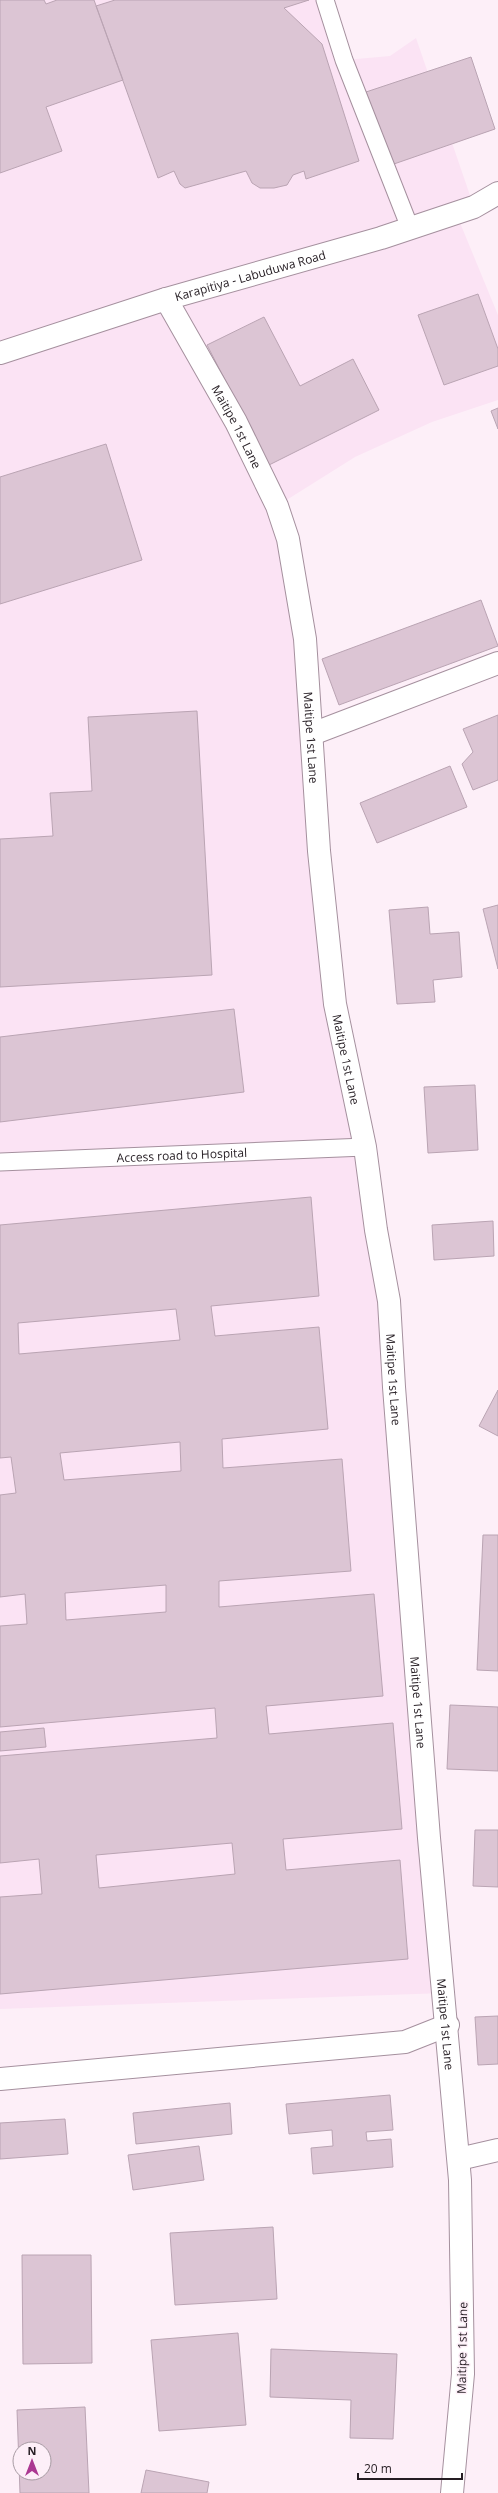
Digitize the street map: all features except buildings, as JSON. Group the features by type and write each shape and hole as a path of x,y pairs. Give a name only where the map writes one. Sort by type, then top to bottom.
{"street":[{"name":"Karapitiya - Labuduwa Road","path":"0,353 166,299 410,228 474,207 498,193"},
{"name":"Maitipe 1st Lane","path":"166,299 236,422 277,506 288,539 305,639 319,851 335,1004 364,1147 376,1230 389,1301 394,1387 429,1838 448,2025 459,2160 463,2374 452,2493"},
{"path":"312,734 498,663"},
{"path":"0,2079 405,2042 448,2025"},
{"path":"459,2160 498,2150"}],"lane":[{"path":"325,0 344,60 410,228"},
{"name":"Access road to Hospital","path":"0,1162 364,1147"}],"shaded area":[{"path":"0,0 325,0 345,60 390,56 416,38 474,207 456,213 498,315 498,400 432,422 355,457 277,506 288,539 319,851 365,1147 444,1993 0,2009"}]}
